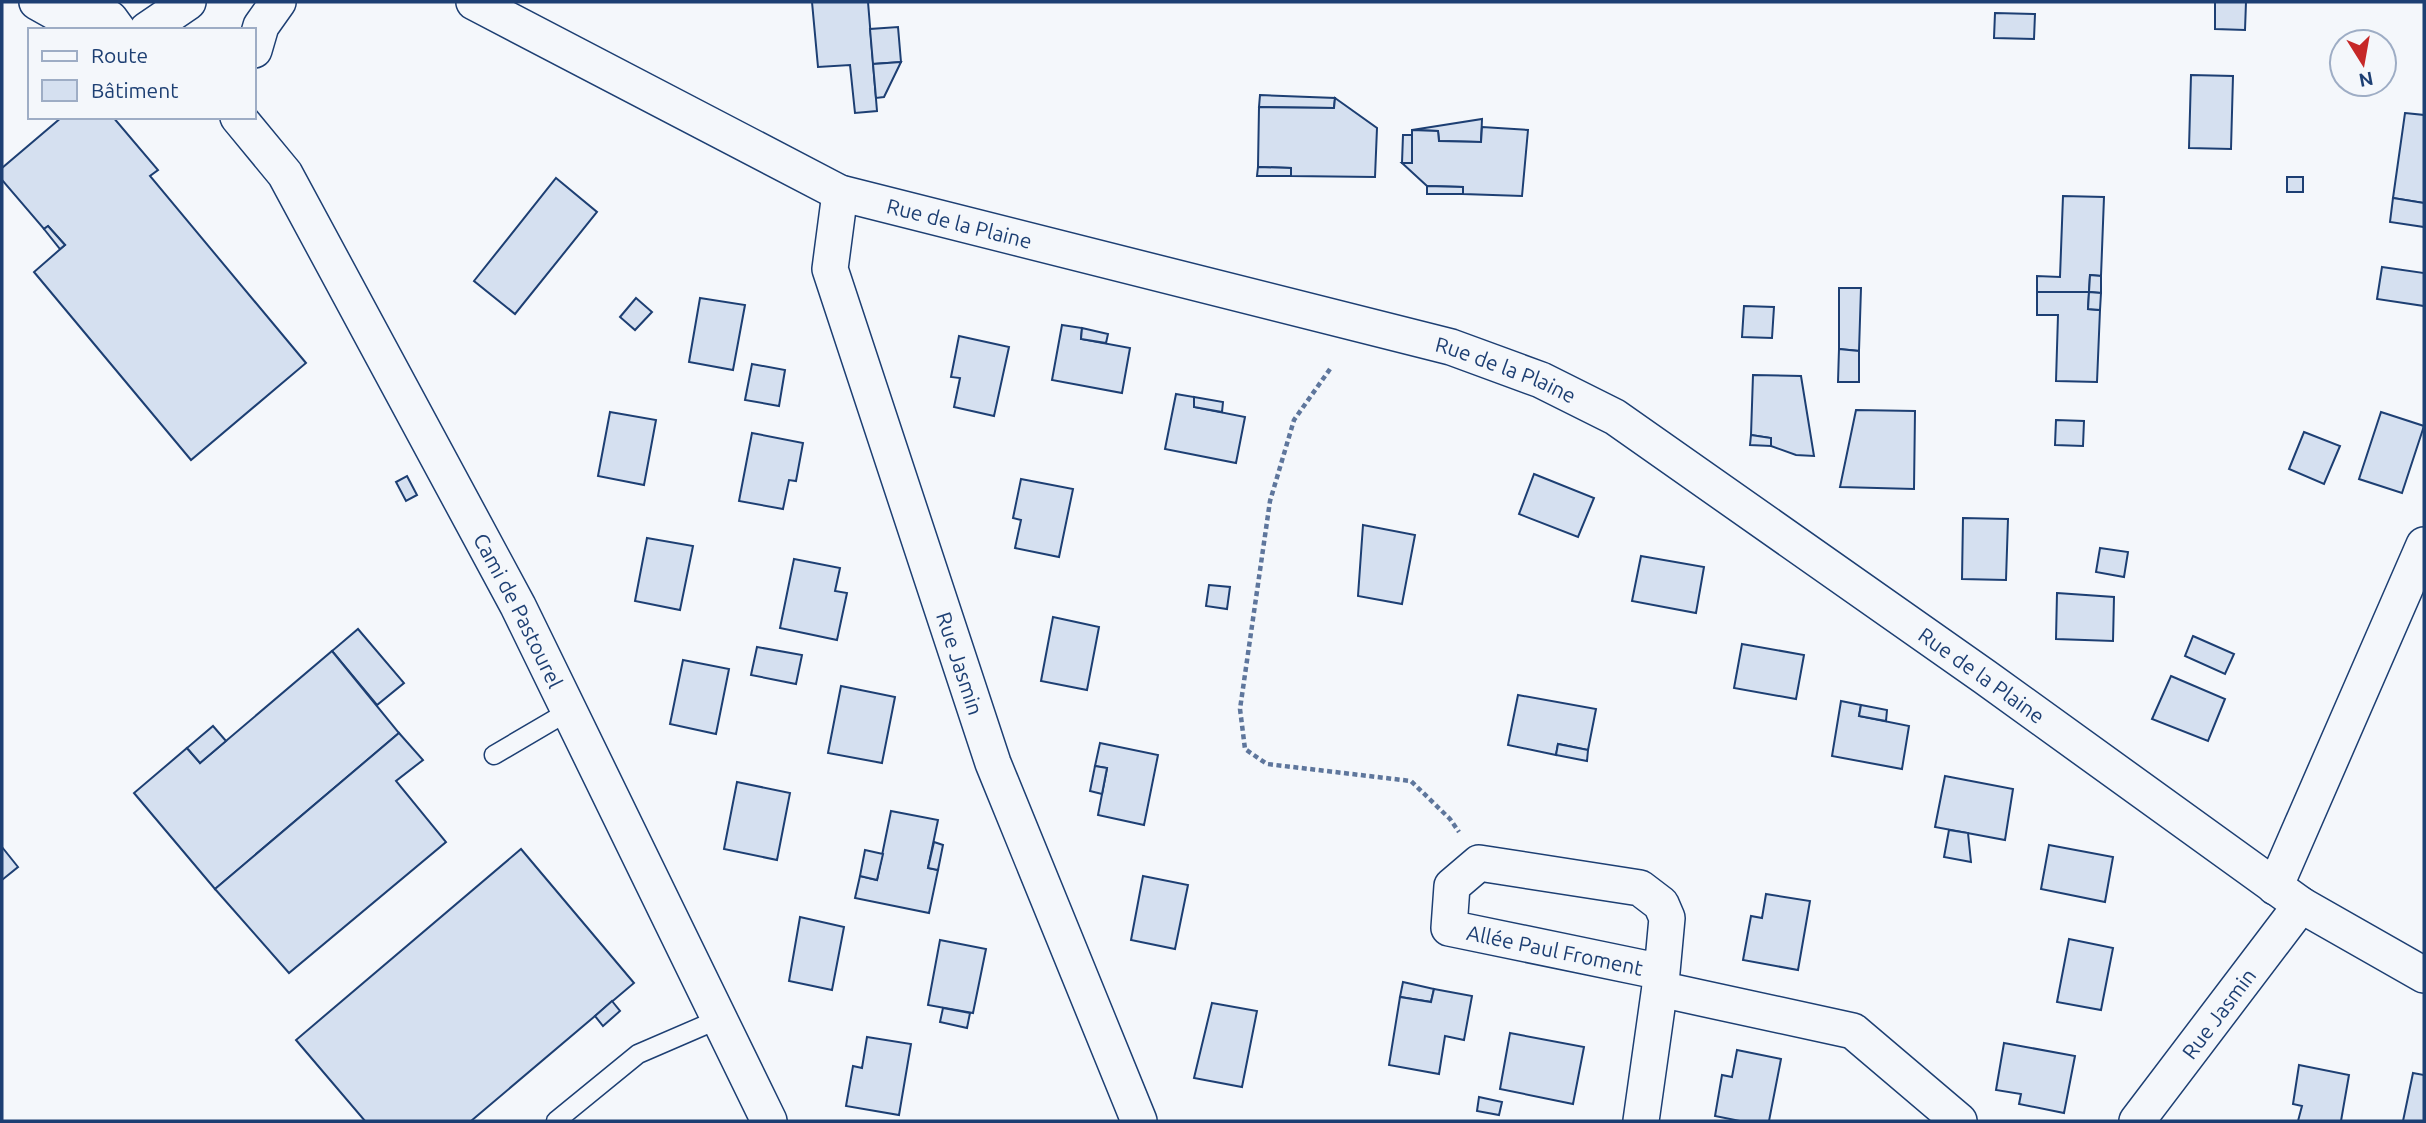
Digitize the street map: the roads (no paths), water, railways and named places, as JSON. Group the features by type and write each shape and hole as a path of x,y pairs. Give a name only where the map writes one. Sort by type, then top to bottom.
{"street":[{"path":"37,2 83,28"},
{"path":"85,2 110,19 117,28"},
{"path":"150,28 188,2"},
{"path":"256,43 261,26 278,2"},
{"name":"Rue de la Plaine","path":"474,2 840,193 1451,347 1541,380 1615,417 1985,677 2288,896 2424,975"},
{"name":"Cami de Pastourel","path":"241,119 285,174 518,606 769,1121"},
{"name":"Rue Jasmin","path":"840,193 830,269 993,763 1135,1120"},
{"name":"Rue Jasmin","path":"2137,1121 2288,896 2424,545"},
{"name":"Allée Paul Froment","path":"1641,1121 1661,981 1667,918 1661,904 1640,888 1479,863 1452,886 1449,928 1661,981"},
{"path":"1661,981 1853,1031 1959,1121"}],"lane":[{"path":"494,755 569,711"},
{"path":"556,1121 638,1054 719,1019"}]}
